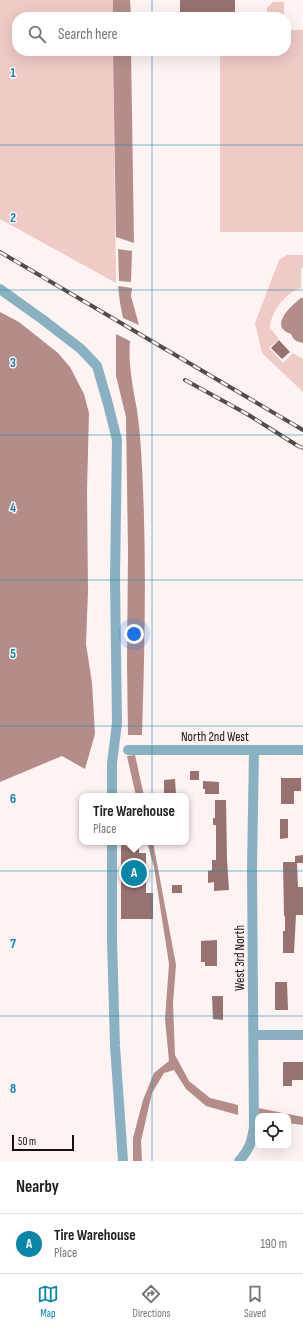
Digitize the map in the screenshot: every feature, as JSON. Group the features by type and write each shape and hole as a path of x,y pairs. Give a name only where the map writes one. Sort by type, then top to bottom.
{"street":[{"path":"0,289 42,318 81,349 97,366 117,440 115,580 117,723 112,763 112,793"},
{"name":"North 2nd West","path":"128,750 303,750"},
{"name":"West 3rd North","path":"239,1161 246,1154 253,1136 254,1035 252,869 254,750"},
{"path":"112,845 112,939 115,1046 123,1161"},
{"path":"254,1035 303,1036"}],"shaded area":[{"path":"0,0 113,0 113,12 12,12 12,56 113,56 116,283 0,219"},
{"path":"113,0 130,0 131,12 113,12"},
{"path":"273,2 284,2 284,12 267,12 267,8"},
{"path":"291,30 303,30 303,232 220,232 220,56 291,56"},
{"path":"113,56 131,56 134,243 116,237"},
{"path":"118,249 132,251 131,282 119,281"},
{"path":"287,255 303,255 303,268 301,268 301,288 295,290 285,298 276,310 270,328 279,339 269,348 283,363 293,353 303,359 303,392 262,353 255,323 279,260"},
{"path":"118,286 132,288 131,296 139,325 123,318"},
{"path":"301,298 303,298 303,343 293,338 291,334 284,330 281,326 281,321 287,311"},
{"path":"0,312 19,322 58,353 70,367 84,394 89,413 87,491 88,591 86,644 92,683 95,734 85,769 62,756 0,782"},
{"path":"116,334 130,341 130,367 138,415 141,450 145,592 142,735 128,735 126,417 116,376"},
{"path":"135,755 143,793 135,793 127,756"},
{"path":"148,845 154,845 176,965 173,1003 175,1055 189,1081 210,1098 238,1105 238,1115 206,1106 186,1089 174,1070 164,1073 152,1093 141,1141 142,1161 133,1161 133,1138 143,1100 154,1073 169,1061 165,1019 169,964 154,867"},
{"path":"258,1108 283,1113 259,1113"},
{"path":"291,1115 303,1117 303,1125 291,1123"}],"building":[{"path":"180,0 235,0 235,12 180,12"},
{"path":"279,340 290,352 282,359 271,348"},
{"path":"190,771 199,771 199,780 190,780"},
{"path":"281,778 301,778 301,791 294,791 294,804 281,804"},
{"path":"175,779 176,793 164,793 164,780"},
{"path":"203,781 219,782 219,794 205,794 205,789 203,789"},
{"path":"215,800 226,800 229,890 214,891 214,882 208,883 208,871 212,870 212,860 216,860 216,825 213,825 213,818 215,818"},
{"path":"280,819 288,819 288,838 280,839"},
{"path":"121,845 139,845 139,853 146,853 146,893 153,893 153,919 121,919"},
{"path":"303,855 303,863 297,863 298,887 303,887 303,915 296,915 294,953 283,953 285,916 283,862 295,862 295,856"},
{"path":"172,885 182,885 182,893 172,893"},
{"path":"217,940 217,966 205,966 205,962 201,962 201,941"},
{"path":"275,982 287,982 288,1010 275,1010"},
{"path":"212,996 223,996 223,1020 213,1019"},
{"path":"283,1062 303,1062 303,1080 292,1080 292,1086 283,1086"}],"railway":[{"path":"0,252 303,430"},
{"path":"185,380 247,414 303,448"}],"place":[{"name":"Tire Warehouse","path":"134,873"}]}
